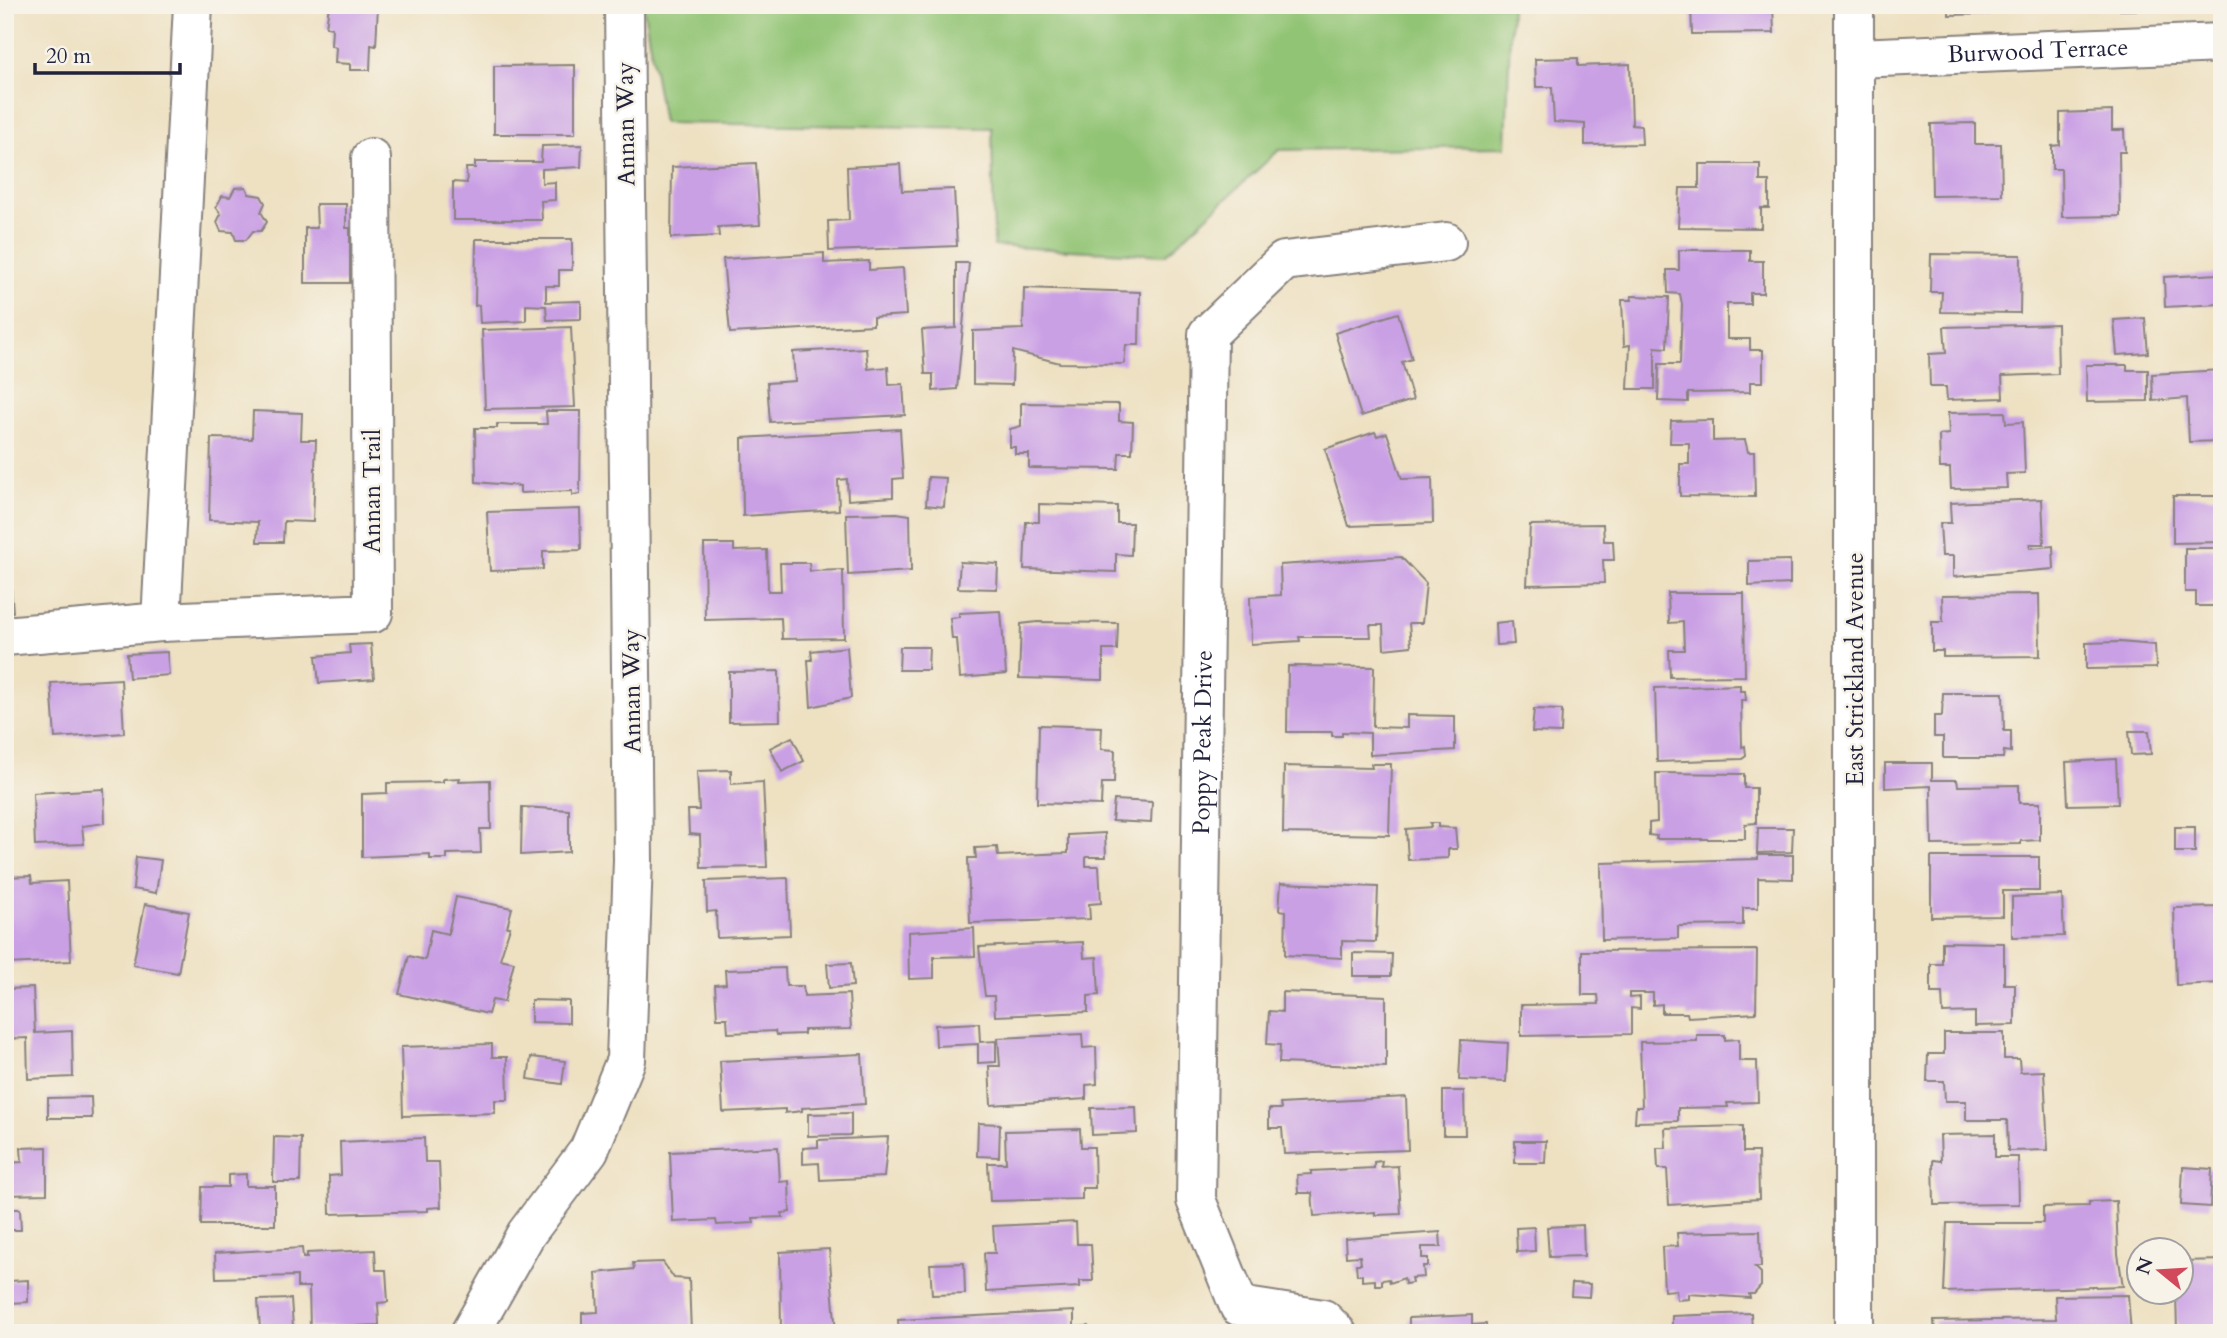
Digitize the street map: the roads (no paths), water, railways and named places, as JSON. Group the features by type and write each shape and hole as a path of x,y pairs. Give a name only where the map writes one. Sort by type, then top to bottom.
{"street":[{"path":"162,622 193,5"},
{"name":"Annan Way","path":"470,1333 526,1234 589,1150 626,1060 633,860 624,5"},
{"name":"East Strickland Avenue","path":"1854,5 1854,1333"},
{"name":"Burwood Terrace","path":"1856,58 2222,43"},
{"name":"Annan Trail","path":"5,636 162,622 373,613 371,158"},
{"name":"Poppy Peak Drive","path":"1337,1333 1324,1319 1239,1306 1196,1200 1208,334 1284,261 1446,242"}]}
